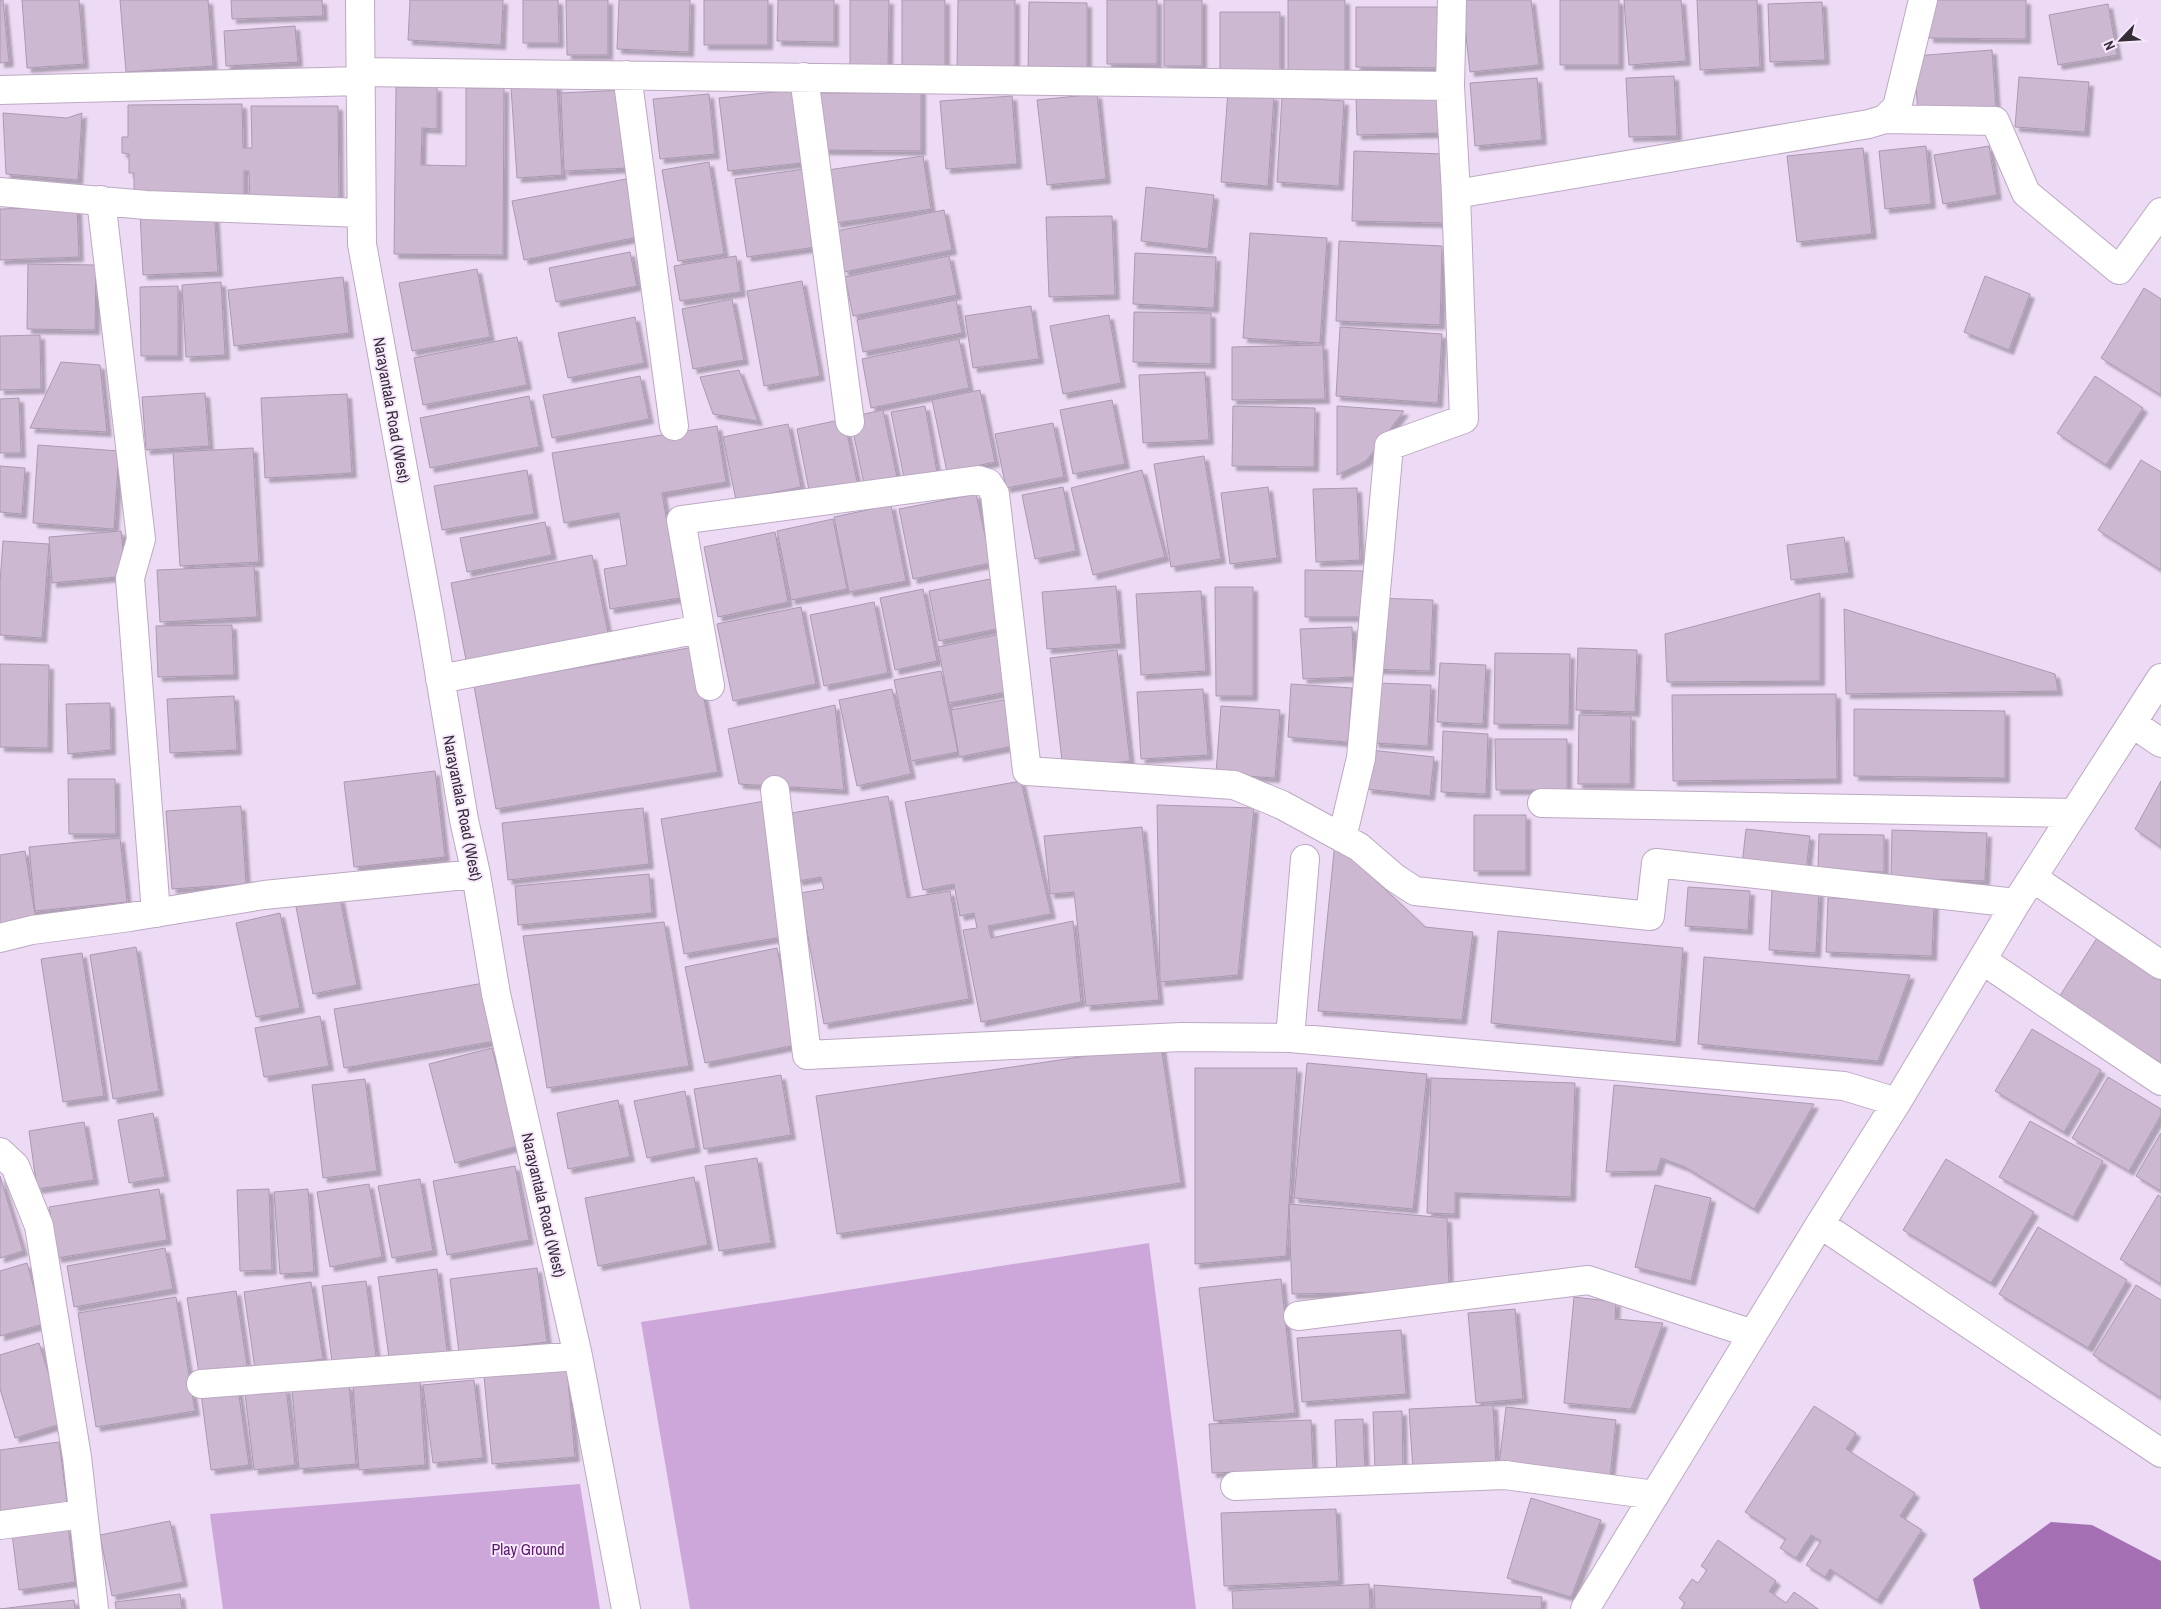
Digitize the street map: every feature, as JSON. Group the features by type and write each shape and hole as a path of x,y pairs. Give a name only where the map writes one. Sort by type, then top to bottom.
{"street":[{"name":"Narayantala Road (West)","path":"360,0 362,244 496,994 578,1356 626,1609"},
{"path":"1342,838 1360,758 1389,446 1464,419 1450,86 1452,0"},
{"path":"1456,194 1869,124 1885,118 1897,107 1923,0"},
{"path":"627,75 674,426"},
{"path":"0,90 361,76 627,75 1450,86"},
{"path":"804,77 850,422"},
{"path":"1885,118 1995,121 2026,193 2119,270 2161,212"},
{"path":"0,192 146,205 361,213"},
{"path":"101,200 141,539 130,578 156,912"},
{"path":"710,686 681,520 978,480 988,483 995,494 1027,771 1234,785 1282,805 1359,847 1395,878 1415,891 1650,916 1656,863 2016,903"},
{"path":"440,679 700,629"},
{"path":"1585,1609 1820,1224 1897,1102 2016,903 2161,678"},
{"path":"2132,723 2161,743"},
{"path":"775,790 807,1056 1181,1037 1290,1038 1844,1086 1897,1102"},
{"path":"1542,803 2074,813"},
{"path":"1290,1038 1305,859"},
{"path":"0,938 32,930 264,895 476,874"},
{"path":"2033,878 2161,965"},
{"path":"1982,960 2161,1081"},
{"path":"0,1152 15,1166 39,1226 77,1457 94,1609"},
{"path":"1820,1224 2161,1453"},
{"path":"1298,1316 1588,1280 1753,1334"},
{"path":"201,1384 578,1356"},
{"path":"1235,1486 1505,1475 1655,1495"},
{"path":"0,1525 83,1514"}],"green space":[{"path":"1149,1243 1196,1609 690,1609 641,1322"},
{"name":"Play Ground","path":"580,1484 600,1609 223,1609 210,1514"}],"shaded area":[{"path":"2051,1522 2092,1525 2161,1561 2161,1609 1980,1609 1973,1579"}],"building":[{"path":"0,0 3,0 9,62 0,63"},
{"path":"22,0 79,0 84,64 27,68"},
{"path":"120,0 208,0 213,66 126,72"},
{"path":"231,0 322,0 323,16 232,19"},
{"path":"410,0 503,0 501,45 408,40"},
{"path":"523,0 558,0 559,43 523,43"},
{"path":"566,0 608,0 608,55 567,55"},
{"path":"619,0 690,0 689,52 617,49"},
{"path":"704,0 768,0 768,45 704,45"},
{"path":"778,0 834,0 834,42 777,41"},
{"path":"850,0 889,0 888,67 850,66"},
{"path":"902,0 945,0 945,72 902,72"},
{"path":"958,0 1015,0 1015,68 957,68"},
{"path":"1107,0 1157,0 1157,64 1107,64"},
{"path":"1164,0 1202,0 1202,66 1164,66"},
{"path":"1288,0 1345,0 1345,71 1288,71"},
{"path":"1462,0 1531,0 1539,65 1470,72"},
{"path":"1560,0 1619,0 1619,65 1560,65"},
{"path":"1624,0 1681,0 1686,61 1629,65"},
{"path":"1697,0 1757,0 1760,67 1700,70"},
{"path":"1930,0 2026,0 2026,39 1929,38"},
{"path":"1029,2 1087,3 1087,76 1028,76"},
{"path":"1822,2 1825,60 1770,62 1768,4"},
{"path":"2108,4 2117,55 2058,65 2049,15"},
{"path":"1356,7 1445,7 1445,68 1356,67"},
{"path":"1220,12 1280,12 1280,73 1220,72"},
{"path":"295,26 298,62 226,66 224,31"},
{"path":"1992,50 1996,109 1918,114 1914,56"},
{"path":"1674,76 1677,136 1629,137 1626,78"},
{"path":"2019,77 2089,82 2085,132 2015,127"},
{"path":"1537,78 1542,140 1475,146 1470,83"},
{"path":"557,85 562,175 517,178 511,87"},
{"path":"396,87 437,87 437,129 422,128 421,165 466,166 466,88 504,88 503,255 394,254"},
{"path":"820,87 921,89 921,151 820,150"},
{"path":"624,90 628,168 564,171 561,93"},
{"path":"793,90 801,163 728,171 719,98"},
{"path":"1228,92 1274,96 1268,186 1221,182"},
{"path":"709,94 715,154 660,159 653,99"},
{"path":"1097,94 1106,179 1047,185 1037,100"},
{"path":"1442,95 1442,133 1357,135 1356,96"},
{"path":"1012,96 1017,164 946,169 940,101"},
{"path":"1282,97 1344,101 1339,186 1277,182"},
{"path":"242,104 243,148 252,148 251,106 338,106 339,201 250,201 249,171 244,171 244,201 134,202 134,173 129,173 129,154 122,153 122,137 128,137 128,105"},
{"path":"3,113 67,118 82,113 78,180 6,174"},
{"path":"1926,146 1931,204 1885,209 1879,151"},
{"path":"1989,146 1997,195 1943,204 1934,155"},
{"path":"1863,148 1872,234 1797,242 1787,156"},
{"path":"1354,151 1445,154 1444,223 1352,221"},
{"path":"923,156 931,209 836,223 828,170"},
{"path":"709,162 724,254 678,261 662,170"},
{"path":"804,169 816,247 747,257 735,179"},
{"path":"626,179 638,237 524,260 512,201"},
{"path":"1146,187 1214,195 1208,249 1141,241"},
{"path":"77,207 79,257 0,260 0,209"},
{"path":"214,208 218,272 143,275 140,212"},
{"path":"944,210 952,250 844,272 836,231"},
{"path":"1112,216 1115,295 1049,297 1046,217"},
{"path":"1250,233 1327,238 1320,343 1243,338"},
{"path":"1339,241 1442,246 1440,325 1336,321"},
{"path":"630,252 637,286 556,302 549,268"},
{"path":"1135,253 1216,257 1214,308 1133,304"},
{"path":"736,256 741,292 680,301 674,266"},
{"path":"949,256 957,295 853,316 845,277"},
{"path":"28,264 96,265 95,330 27,329"},
{"path":"477,269 490,337 412,351 399,283"},
{"path":"1985,276 2030,294 2009,350 1964,332"},
{"path":"343,277 349,333 234,346 228,290"},
{"path":"802,281 820,376 764,386 747,291"},
{"path":"221,282 225,355 186,357 182,285"},
{"path":"178,286 178,356 141,356 140,287"},
{"path":"2144,288 2161,299 2161,395 2101,358"},
{"path":"732,299 744,360 693,369 682,309"},
{"path":"956,300 962,333 863,352 857,320"},
{"path":"1031,306 1039,359 973,368 965,316"},
{"path":"1134,312 1211,313 1211,364 1133,362"},
{"path":"1109,315 1121,383 1063,394 1050,326"},
{"path":"635,317 644,363 568,378 558,333"},
{"path":"1340,327 1442,334 1438,403 1336,396"},
{"path":"40,335 41,389 0,390 0,336"},
{"path":"517,337 527,385 423,405 414,358"},
{"path":"959,339 969,388 871,408 862,359"},
{"path":"1323,345 1325,399 1232,400 1232,347"},
{"path":"61,362 100,365 107,432 30,428"},
{"path":"739,370 758,421 713,414 700,377"},
{"path":"1205,372 1209,440 1143,443 1139,375"},
{"path":"640,376 649,419 552,438 543,395"},
{"path":"2095,376 2143,408 2106,465 2057,433"},
{"path":"980,390 995,462 947,472 932,400"},
{"path":"205,393 209,446 146,450 142,397"},
{"path":"347,394 352,473 265,478 261,398"},
{"path":"529,396 539,447 430,468 420,418"},
{"path":"19,398 21,453 0,453 0,399"},
{"path":"1112,400 1125,464 1073,474 1060,410"},
{"path":"925,406 937,472 904,478 891,412"},
{"path":"1233,406 1315,408 1314,467 1232,466"},
{"path":"1337,406 1404,411 1366,461 1337,475"},
{"path":"883,410 897,477 864,484 850,417"},
{"path":"844,419 858,486 810,495 797,429"},
{"path":"1053,423 1064,477 1006,488 995,434"},
{"path":"788,424 801,487 736,500 723,437"},
{"path":"717,426 726,482 662,493 680,598 610,609 604,569 627,565 619,513 564,523 552,453"},
{"path":"38,445 119,451 114,529 33,523"},
{"path":"253,448 259,562 180,566 173,452"},
{"path":"1204,456 1221,559 1171,567 1154,464"},
{"path":"2141,460 2161,472 2161,570 2098,530"},
{"path":"0,466 25,468 22,514 0,512"},
{"path":"527,470 534,514 442,530 434,486"},
{"path":"1142,470 1165,557 1093,575 1071,488"},
{"path":"1063,487 1076,551 1035,559 1022,495"},
{"path":"1268,487 1277,558 1230,564 1221,493"},
{"path":"1357,488 1360,560 1316,562 1313,489"},
{"path":"976,494 991,563 913,579 899,509"},
{"path":"891,505 906,581 849,592 834,517"},
{"path":"833,519 847,589 791,600 777,531"},
{"path":"545,522 552,555 467,572 460,538"},
{"path":"121,531 126,576 52,583 49,537"},
{"path":"775,532 788,602 718,617 704,547"},
{"path":"1844,537 1849,573 1791,580 1787,545"},
{"path":"3,541 49,544 42,638 0,635 0,582"},
{"path":"592,555 609,637 467,665 451,583"},
{"path":"254,566 257,617 160,622 157,570"},
{"path":"1305,570 1363,571 1362,617 1305,617"},
{"path":"990,579 1001,628 939,641 929,591"},
{"path":"1116,586 1121,644 1047,649 1042,592"},
{"path":"1215,587 1253,587 1253,696 1216,696"},
{"path":"923,589 937,661 895,670 880,598"},
{"path":"1201,591 1206,671 1141,675 1136,594"},
{"path":"1820,593 1820,681 1667,682 1665,634"},
{"path":"1377,598 1433,600 1430,671 1373,669"},
{"path":"874,602 888,673 824,686 810,615"},
{"path":"801,607 816,684 733,701 717,624"},
{"path":"1844,609 2055,674 2058,691 1846,694"},
{"path":"232,625 234,675 158,677 156,626"},
{"path":"1352,627 1354,677 1303,679 1300,629"},
{"path":"1001,634 1012,691 949,703 938,647"},
{"path":"694,647 718,772 496,809 474,686"},
{"path":"1578,648 1637,650 1635,712 1576,710"},
{"path":"1117,650 1130,761 1063,769 1050,658"},
{"path":"1495,653 1570,654 1569,725 1494,724"},
{"path":"1440,663 1486,665 1483,724 1437,722"},
{"path":"0,664 49,665 48,748 0,747"},
{"path":"941,671 958,752 911,761 894,680"},
{"path":"1377,683 1431,685 1428,746 1374,743"},
{"path":"1291,684 1352,688 1348,742 1288,737"},
{"path":"892,689 911,774 857,786 839,700"},
{"path":"1203,689 1208,755 1141,759 1137,692"},
{"path":"1836,694 1837,779 1673,781 1672,695"},
{"path":"234,696 237,750 170,753 167,699"},
{"path":"1009,699 1018,745 959,757 951,710"},
{"path":"110,703 111,750 68,754 66,704"},
{"path":"835,705 844,790 739,784 728,729"},
{"path":"1221,706 1280,710 1275,778 1216,774"},
{"path":"1854,709 2005,711 2005,778 1854,776"},
{"path":"1579,715 1631,716 1630,784 1578,784"},
{"path":"1443,731 1488,734 1486,794 1441,792"},
{"path":"1495,739 1567,739 1567,790 1496,790"},
{"path":"1371,750 1434,757 1430,796 1367,789"},
{"path":"435,771 445,857 354,867 344,782"},
{"path":"68,779 115,779 116,834 69,834"},
{"path":"1021,781 1051,914 988,926 991,938 1073,921 1081,1002 981,1022 963,930 977,928 974,913 960,916 954,884 923,890 905,802"},
{"path":"2161,781 2161,847 2135,829"},
{"path":"888,796 907,898 950,891 969,999 824,1024 800,893 824,889 821,877 798,881 786,814"},
{"path":"765,801 788,936 684,954 661,819"},
{"path":"1157,805 1254,808 1238,975 1160,982"},
{"path":"241,806 246,884 172,889 166,811"},
{"path":"643,808 649,864 508,880 502,823"},
{"path":"1474,815 1526,815 1526,871 1474,871"},
{"path":"1142,827 1159,1000 1086,1006 1074,892 1050,894 1044,836"},
{"path":"1746,829 1810,836 1806,872 1742,865"},
{"path":"1892,830 1987,833 1985,881 1891,878"},
{"path":"1819,834 1884,835 1884,872 1818,870"},
{"path":"120,838 127,902 35,911 29,847"},
{"path":"1335,842 1425,927 1473,932 1462,1020 1318,1011"},
{"path":"25,851 36,921 0,926 0,855"},
{"path":"649,874 652,913 518,925 515,886"},
{"path":"1688,887 1750,891 1748,930 1685,926"},
{"path":"1772,889 1819,892 1816,953 1769,950"},
{"path":"340,898 357,985 313,994 296,907"},
{"path":"1828,898 1934,902 1932,956 1826,952"},
{"path":"280,913 300,1008 256,1017 236,923"},
{"path":"664,922 689,1066 547,1088 523,936"},
{"path":"1498,931 1683,948 1676,1042 1491,1023"},
{"path":"2099,935 2161,976 2161,1063 2059,997"},
{"path":"136,947 159,1091 113,1099 90,955"},
{"path":"777,948 796,1045 705,1063 685,967"},
{"path":"82,953 104,1096 63,1102 41,959"},
{"path":"1704,957 1910,975 1878,1061 1698,1044"},
{"path":"484,983 495,1041 344,1068 334,1009"},
{"path":"320,1016 329,1066 264,1077 255,1028"},
{"path":"2032,1029 2101,1070 2064,1132 1995,1091"},
{"path":"1161,1045 1181,1183 837,1234 816,1096"},
{"path":"492,1048 518,1146 455,1163 429,1064"},
{"path":"1307,1063 1427,1074 1413,1209 1294,1198"},
{"path":"1195,1068 1297,1068 1286,1256 1195,1264"},
{"path":"781,1075 791,1135 704,1149 694,1089"},
{"path":"2108,1077 2161,1109 2161,1115 2129,1171 2072,1138"},
{"path":"1431,1078 1575,1083 1571,1197 1455,1193 1455,1214 1427,1213"},
{"path":"365,1079 377,1171 323,1178 312,1085"},
{"path":"1614,1085 1814,1104 1754,1209 1685,1167 1661,1158 1657,1171 1606,1172"},
{"path":"685,1091 696,1148 647,1158 634,1101"},
{"path":"618,1100 630,1157 568,1169 557,1113"},
{"path":"153,1113 165,1177 129,1183 118,1120"},
{"path":"2030,1121 2103,1161 2073,1217 1999,1177"},
{"path":"84,1122 94,1180 37,1189 29,1131"},
{"path":"2161,1133 2161,1191 2136,1176"},
{"path":"757,1158 771,1243 719,1251 705,1166"},
{"path":"1946,1159 2034,1212 1991,1283 1903,1230"},
{"path":"515,1166 529,1240 447,1255 433,1181"},
{"path":"0,1176 23,1251 0,1258"},
{"path":"694,1177 708,1245 598,1266 585,1198"},
{"path":"420,1179 433,1251 392,1258 378,1186"},
{"path":"369,1184 382,1257 330,1267 317,1192"},
{"path":"1655,1185 1711,1198 1691,1281 1635,1267"},
{"path":"159,1189 167,1240 57,1258 49,1207"},
{"path":"269,1189 272,1270 240,1271 237,1190"},
{"path":"308,1189 314,1272 280,1274 274,1192"},
{"path":"2158,1195 2161,1197 2161,1284 2120,1259"},
{"path":"1289,1204 1447,1218 1449,1291 1292,1294"},
{"path":"2038,1227 2127,1280 2088,1348 1999,1294"},
{"path":"165,1248 173,1289 74,1307 67,1266"},
{"path":"27,1263 44,1324 0,1336 0,1271"},
{"path":"537,1268 547,1342 459,1353 450,1279"},
{"path":"437,1269 448,1358 390,1365 378,1277"},
{"path":"1281,1279 1295,1413 1214,1421 1199,1288"},
{"path":"366,1281 377,1363 333,1369 322,1286"},
{"path":"311,1282 323,1359 255,1369 244,1292"},
{"path":"2136,1285 2161,1300 2161,1398 2093,1355"},
{"path":"236,1291 247,1366 199,1373 187,1298"},
{"path":"176,1297 195,1411 96,1427 78,1313"},
{"path":"1574,1297 1616,1302 1615,1319 1663,1323 1631,1409 1564,1403"},
{"path":"1515,1309 1523,1399 1476,1403 1468,1313"},
{"path":"1401,1330 1406,1394 1302,1402 1297,1338"},
{"path":"39,1343 64,1423 15,1438 0,1389 0,1355"},
{"path":"567,1368 575,1457 492,1464 484,1376"},
{"path":"474,1380 483,1458 433,1463 423,1385"},
{"path":"420,1381 425,1465 359,1470 353,1385"},
{"path":"349,1385 356,1464 299,1469 292,1389"},
{"path":"286,1388 295,1465 254,1470 245,1393"},
{"path":"238,1389 249,1465 211,1470 201,1394"},
{"path":"1493,1405 1496,1467 1413,1471 1409,1409"},
{"path":"1814,1406 1856,1433 1846,1449 1915,1493 1900,1516 1922,1530 1877,1600 1830,1569 1825,1577 1806,1565 1821,1541 1811,1535 1796,1558 1780,1548 1786,1539 1745,1512"},
{"path":"1506,1407 1616,1420 1610,1477 1499,1465"},
{"path":"1402,1411 1403,1472 1375,1473 1373,1412"},
{"path":"1363,1419 1365,1474 1337,1475 1335,1420"},
{"path":"1311,1420 1313,1469 1212,1473 1209,1424"},
{"path":"59,1442 67,1502 0,1512 0,1450"},
{"path":"1531,1498 1601,1520 1571,1597 1507,1578"},
{"path":"1336,1509 1339,1581 1224,1586 1221,1513"},
{"path":"170,1521 183,1582 112,1596 100,1535"},
{"path":"68,1526 75,1582 19,1590 12,1534"},
{"path":"1718,1540 1776,1581 1769,1591 1786,1603 1794,1592 1818,1609 1681,1609 1685,1603 1679,1598 1692,1579 1698,1583 1707,1570 1701,1566"},
{"path":"1369,1584 1370,1609 1233,1609 1232,1591"},
{"path":"1374,1585 1542,1597 1541,1609 1375,1609"},
{"path":"180,1594 182,1609 116,1609 115,1602"},
{"path":"74,1600 75,1609 0,1609"}]}
